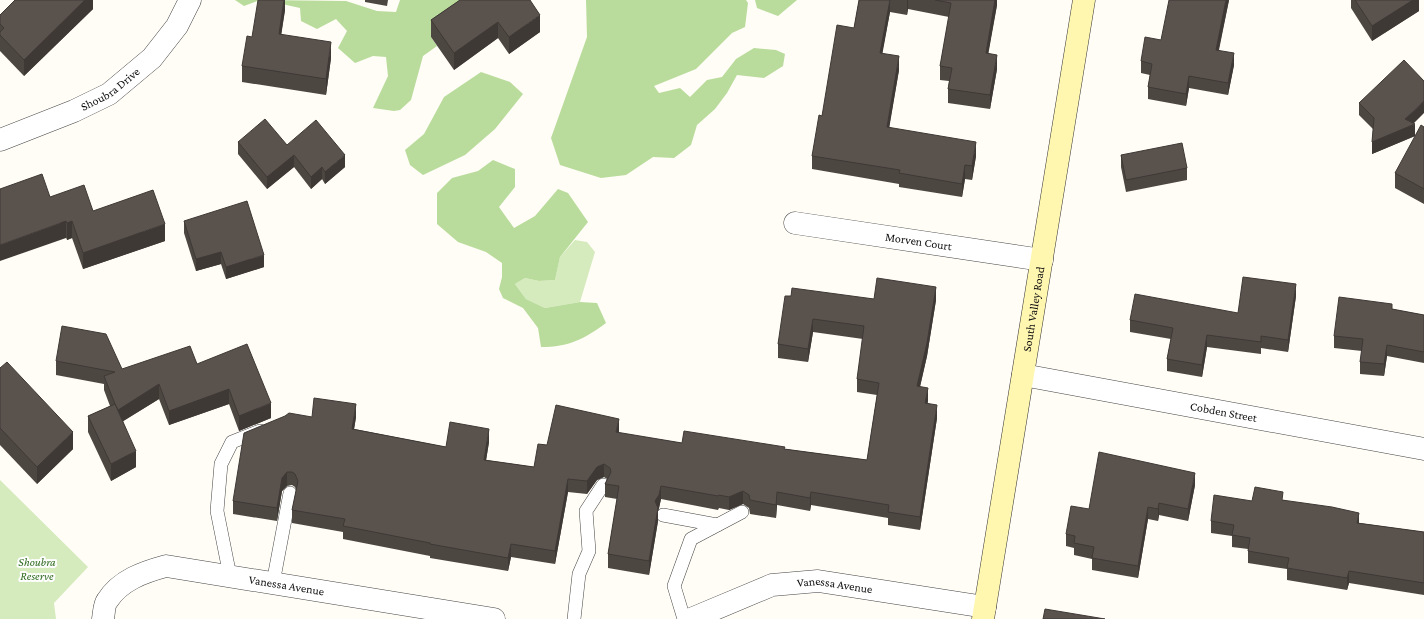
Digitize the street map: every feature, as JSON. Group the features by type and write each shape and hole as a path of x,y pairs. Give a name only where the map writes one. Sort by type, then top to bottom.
{"main road":[{"name":"South Valley Road","path":"984,613 1084,0"}],"street":[{"name":"Shoubra Drive","path":"0,140 74,111 109,94 152,58 177,26 190,0"},
{"name":"Morven Court","path":"795,223 1042,260"},
{"name":"Cobden Street","path":"1023,375 1424,449"},
{"name":"Vanessa Avenue","path":"103,619 106,602 119,586 145,572 166,566 494,619"},
{"name":"Vanessa Avenue","path":"691,619 772,585 818,581 984,613"}],"lane":[{"path":"230,576 217,510 221,464 232,442 275,425"},
{"path":"574,619 579,574 589,551 586,511 603,485"},
{"path":"273,583 290,493"},
{"path":"684,619 674,586 691,539 742,512"},
{"path":"663,515 717,525"}],"green space":[{"path":"235,0 260,0 244,6"},
{"path":"264,0 346,1 377,11 396,12 400,0 506,0 431,37 437,46 423,56 411,100 400,110 394,111 373,108 388,76 386,57 373,56 355,63 338,48 347,31 336,19 317,29 301,21 300,8"},
{"path":"586,0 746,0 748,3 745,27 732,33 696,69 654,86 659,93 680,88 690,97 707,80 722,77 736,59 754,48 776,50 785,54 783,66 764,78 737,75 727,93 715,109 697,125 691,145 674,158 653,157 626,175 601,178 560,165 551,138 587,37"},
{"path":"755,0 797,0 778,16 757,8"},
{"path":"481,72 510,82 523,94 495,129 465,155 423,175 410,165 405,150 424,134 444,97"},
{"path":"493,160 515,169 515,187 499,207 514,228 535,216 558,189 568,193 588,222 560,257 555,280 539,281 525,278 515,284 526,299 545,308 580,302 597,303 606,323 583,338 560,346 541,347 538,328 523,308 503,298 499,289 502,277 502,263 486,252 458,242 437,224 437,193 452,178 478,171"},
{"path":"575,240 587,242 595,252 580,302 545,308 526,299 515,284 525,278 539,281 555,280 560,257"},
{"name":"Shoubra Reserve","path":"0,480 88,567 54,603 56,619 0,619"}],"building":[{"path":"15,0 85,0 24,60 0,35 0,32 4,28 0,24 0,15"},
{"path":"258,0 284,0 279,34 331,42 326,79 242,66 247,36 252,37"},
{"path":"460,0 530,0 540,15 509,37 498,22 454,53 431,20"},
{"path":"859,0 890,0 880,53 899,56 887,127 976,142 972,166 965,165 962,184 899,173 900,170 812,156 819,115 822,116 837,25 854,28"},
{"path":"935,0 995,0 986,53 997,55 990,95 948,89 952,68 940,66 951,3"},
{"path":"1169,0 1226,0 1216,50 1234,53 1228,83 1189,76 1186,94 1148,87 1152,64 1141,61 1145,37 1161,40"},
{"path":"1355,0 1413,0 1372,26"},
{"path":"1404,60 1424,81 1424,101 1405,119 1415,124 1372,142 1374,118 1359,103"},
{"path":"265,119 287,145 316,120 345,155 325,172 322,167 311,177 294,155 267,177 238,142"},
{"path":"1421,125 1424,127 1424,189 1395,173"},
{"path":"1182,143 1187,168 1126,180 1121,155"},
{"path":"42,174 50,197 84,185 93,211 153,190 165,224 83,253 72,221 67,223 66,221 0,245 0,189"},
{"path":"247,201 264,255 226,267 221,252 196,259 184,221"},
{"path":"1243,277 1296,284 1288,340 1261,336 1261,342 1207,335 1202,365 1167,359 1173,328 1130,320 1135,294 1238,313"},
{"path":"877,278 936,287 927,343 917,386 928,388 925,403 937,405 920,517 888,512 889,505 811,492 810,498 777,492 776,505 750,500 749,495 743,491 729,497 661,486 659,495 655,501 658,508 649,561 608,554 619,486 605,484 611,472 610,468 604,464 597,467 587,481 568,479 555,551 511,544 508,558 343,526 345,519 292,510 298,481 295,474 292,472 287,472 282,478 277,508 233,501 244,433 289,413 312,417 314,398 356,404 352,429 446,447 450,422 489,429 484,460 534,467 538,444 547,445 556,405 619,419 616,432 682,443 684,431 785,447 784,449 867,460 879,383 857,379 864,326 813,319 808,349 778,344 785,296 791,296 792,288 874,299"},
{"path":"1339,297 1392,304 1392,309 1424,315 1424,352 1387,345 1384,364 1360,362 1363,339 1334,336"},
{"path":"62,326 106,334 122,369 190,346 197,364 247,344 271,403 239,416 229,389 169,411 159,384 118,410 104,376 115,372 56,361"},
{"path":"7,362 73,432 37,467 0,428 0,368"},
{"path":"115,404 136,451 111,464 88,416"},
{"path":"1099,452 1195,473 1188,509 1159,503 1158,509 1148,507 1138,566 1092,558 1094,547 1074,543 1075,536 1066,534 1071,506 1089,509"},
{"path":"1255,487 1283,492 1282,500 1332,507 1359,513 1357,523 1424,532 1424,583 1349,571 1347,578 1287,568 1289,558 1248,551 1250,538 1232,535 1234,525 1211,521 1214,495 1252,501"},
{"path":"1045,609 1105,619 1043,619"}]}
